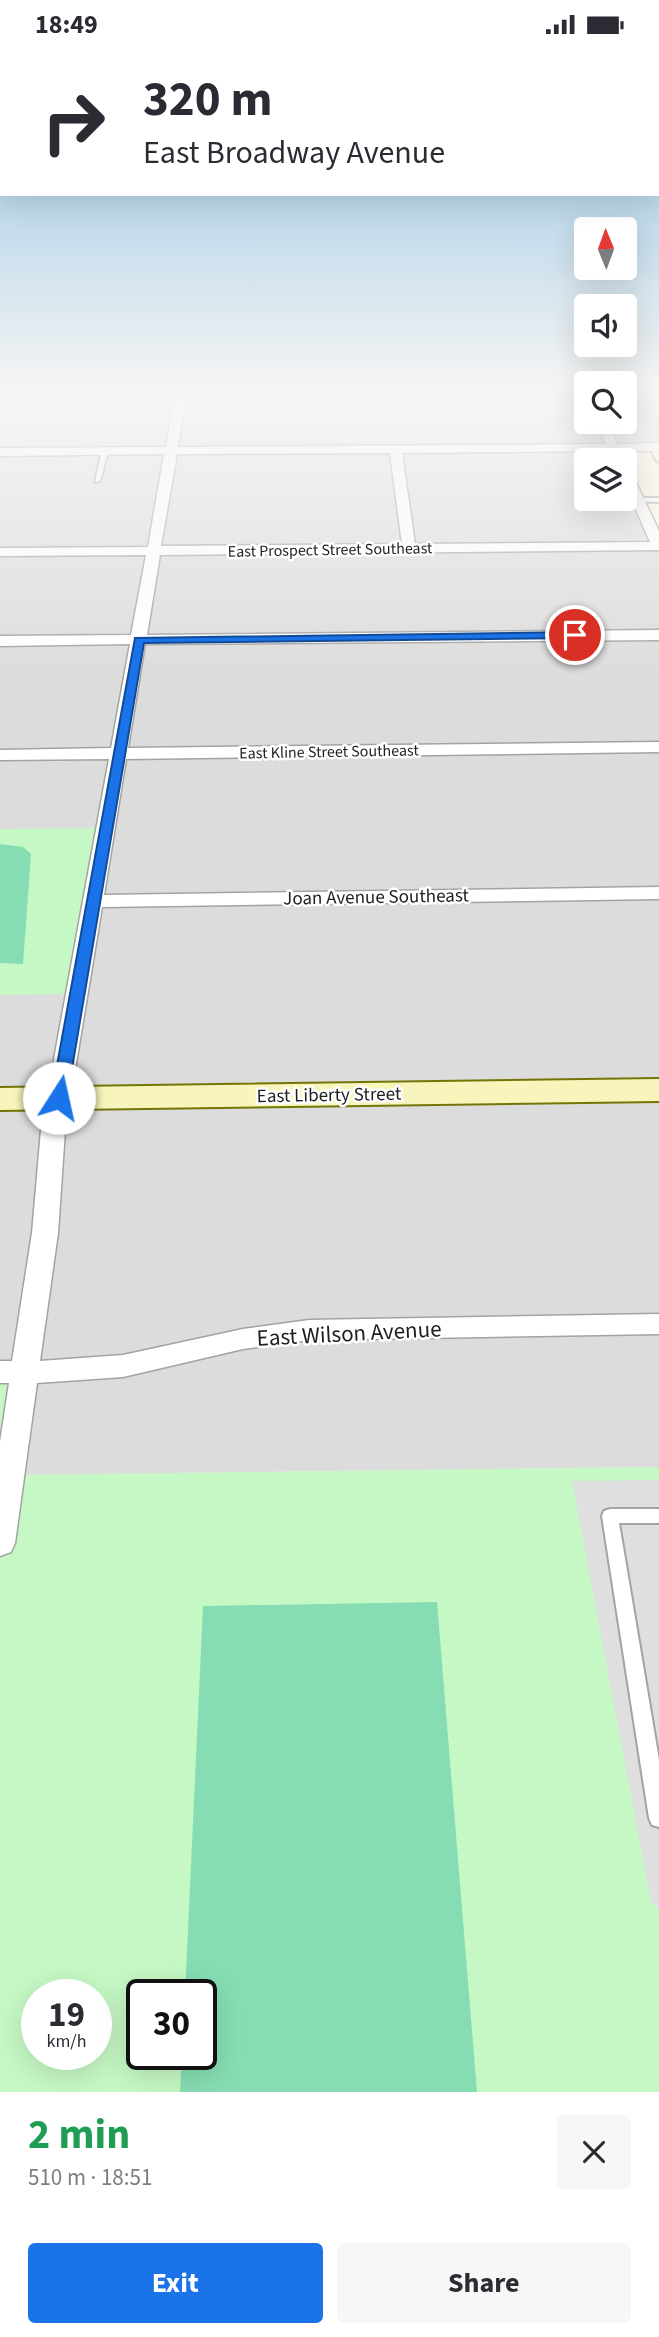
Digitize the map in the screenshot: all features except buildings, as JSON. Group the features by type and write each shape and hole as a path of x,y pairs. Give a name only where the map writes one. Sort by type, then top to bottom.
{"street":[{"path":"0,1543 13,1372 45,1233 53,1130 164,489"},
{"path":"401,489 409,548"},
{"path":"638,500 659,546"},
{"name":"East Prospect Street Southeast","path":"0,552 659,546"},
{"path":"0,641 659,635"},
{"name":"East Kline Street Southeast","path":"0,755 659,747"},
{"name":"Joan Avenue Southeast","path":"94,901 659,893"},
{"name":"East Liberty Street","path":"0,1099 659,1090"},
{"name":"East Wilson Avenue","path":"13,1372 123,1366 243,1339 309,1331 659,1324"}],"lane":[{"path":"638,500 659,500"},
{"path":"659,1515 610,1516 659,1818"}],"shaded area":[{"path":"0,489 156,489 146,547 0,548"},
{"path":"172,489 574,489 574,511 634,511 648,542 163,547"},
{"path":"637,489 659,489 659,546 637,498"},
{"path":"659,546 659,1467 10,1475 0,1372 0,552"},
{"path":"659,1480 659,1909 651,1902 572,1481"}],"green space":[{"path":"106,828 77,994 0,995 0,829"},
{"path":"0,844 23,847 31,854 23,964 0,963"},
{"path":"0,1372 26,1372 11,1475 659,1467 659,2092 0,2092"},
{"path":"437,1602 477,2092 180,2092 181,2070 217,2070 217,1979 186,1979 203,1606"}],"route":[{"path":"59,1098 139,640 575,635"}]}
